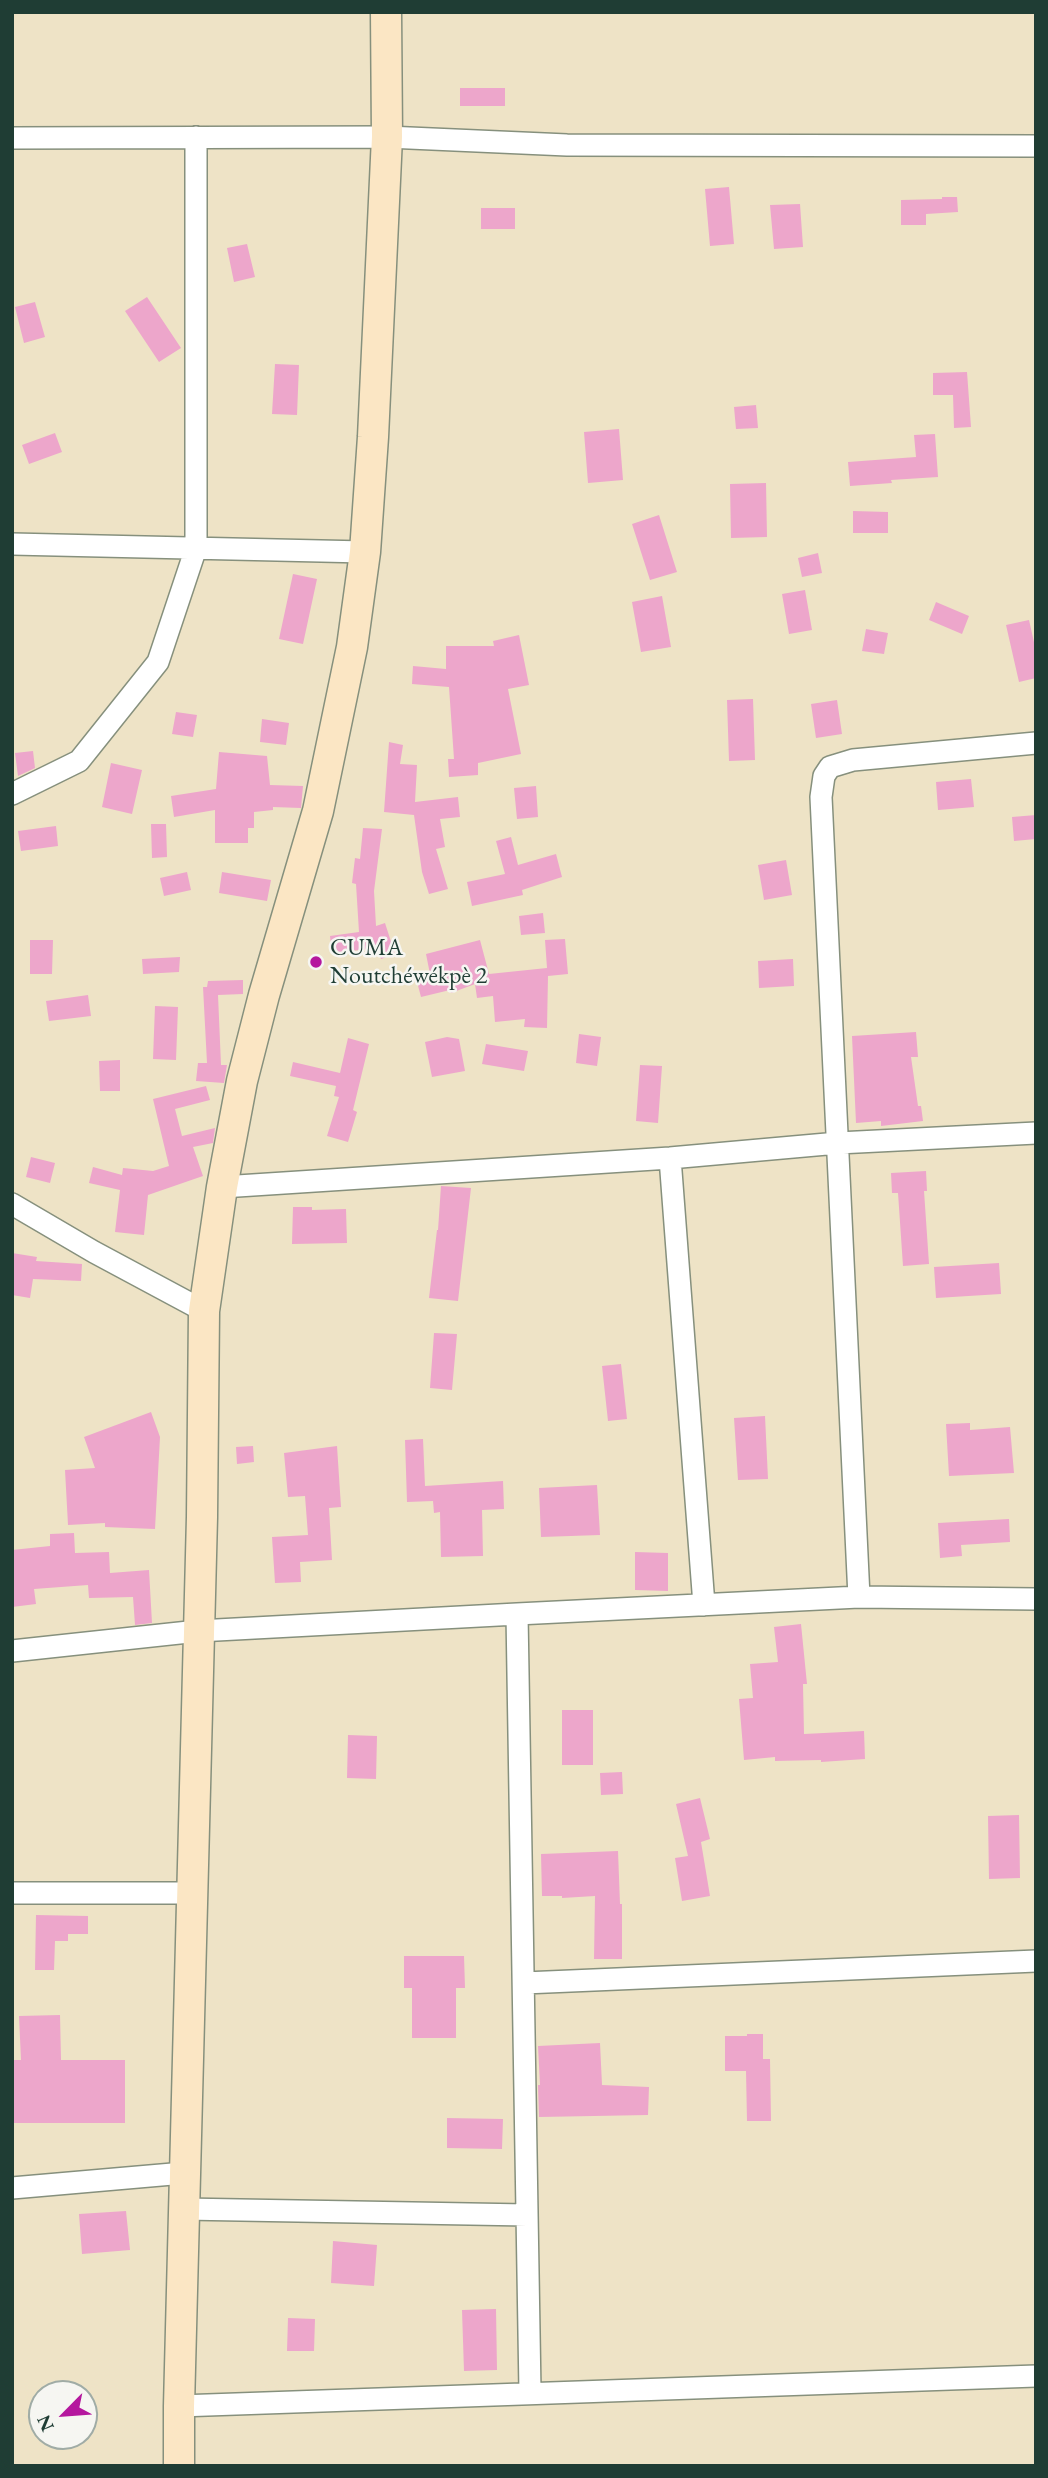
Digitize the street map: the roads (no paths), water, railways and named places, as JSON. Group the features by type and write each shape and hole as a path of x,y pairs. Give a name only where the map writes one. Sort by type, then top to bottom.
{"main road":[{"path":"179,2466 178,2406 202,1517 204,1311 222,1187 242,1081 260,1007 303,864 325,778 352,647 365,552 373,437 387,137 386,12"}],"street":[{"path":"12,138 387,137 567,145 1036,146"},
{"path":"12,794 79,761 158,663 196,548 196,138"},
{"path":"12,544 365,552"},
{"path":"859,1597 821,797 824,776 830,767 853,760 1036,744"},
{"path":"222,1187 670,1158 838,1143 1036,1133"},
{"path":"670,1158 704,1605"},
{"path":"12,1204 93,1252 204,1311"},
{"path":"12,1651 198,1631 517,1614 859,1597 1036,1600"},
{"path":"517,1614 530,2392"},
{"path":"12,1893 191,1893"},
{"path":"524,1983 1036,1961"},
{"path":"12,2188 184,2173"},
{"path":"183,2209 527,2215"},
{"path":"178,2406 1036,2375"}],"place":[{"name":"CUMA Noutchéwékpè 2","path":"316,962"}]}
